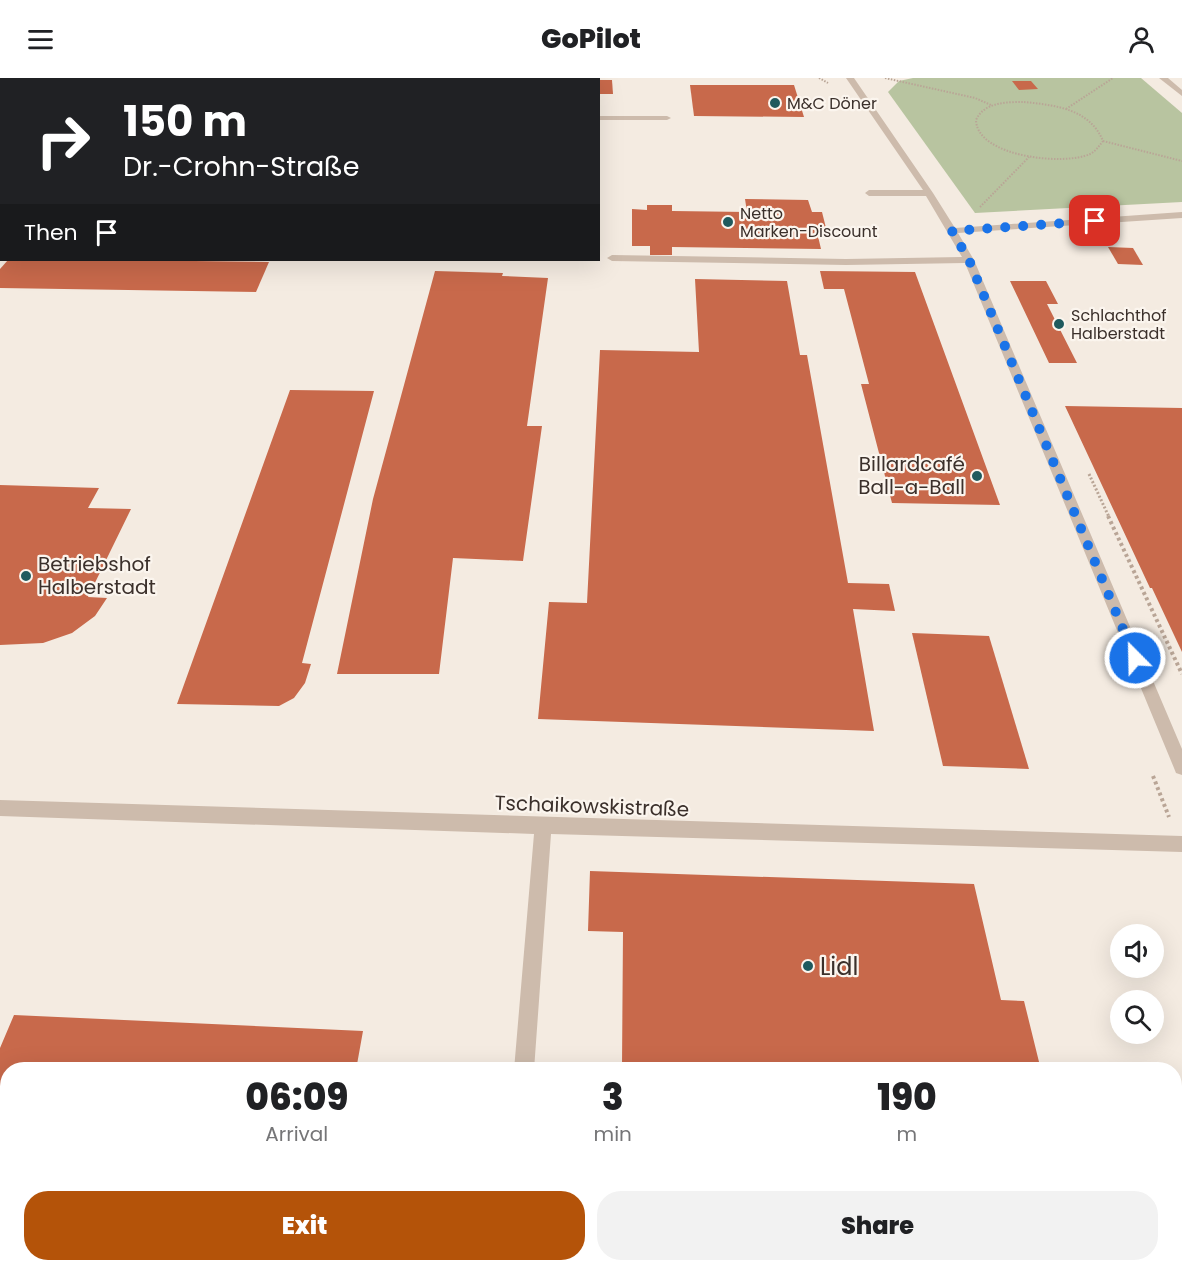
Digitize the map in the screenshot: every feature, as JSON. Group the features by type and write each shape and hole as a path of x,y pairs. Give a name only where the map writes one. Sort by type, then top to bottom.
{"street":[{"path":"850,78 928,193 969,260 1182,768"},
{"path":"1162,78 1182,94"},
{"path":"600,118 668,118"},
{"path":"869,193 928,193"},
{"path":"952,231 1182,215"},
{"path":"612,258 846,262 969,260"},
{"name":"Tschaikowskistraße","path":"0,808 1182,844"},
{"path":"525,1062 543,826"}],"path":[{"path":"885,78 975,98 991,106"},
{"path":"1066,109 1113,78"},
{"path":"1024,102 1066,109 1092,122 1101,132 1103,141 1092,153 1076,158 1053,159 1029,156 995,145 978,132 975,122 977,115 991,106 1024,102"},
{"path":"1103,141 1182,161"},
{"path":"974,210 981,206 1029,156"}],"green space":[{"path":"913,78 1141,78 1182,113 1182,202 975,213 888,92 899,81"}],"building":[{"path":"600,80 612,80 613,94 600,94"},
{"path":"1012,81 1031,81 1038,89 1019,90"},
{"path":"690,85 794,85 804,117 694,116"},
{"name":"Netto Marken-Discount","path":"745,199 808,200 812,212 822,212 827,232 817,232 821,249 672,247 672,255 650,255 650,246 632,246 632,209 647,210 647,205 672,205 672,211 747,212"},
{"path":"1108,247 1133,248 1143,265 1118,264"},
{"path":"7,261 269,262 256,292 0,288 0,269"},
{"path":"435,271 503,273 502,276 548,278 527,426 542,426 523,561 453,558 439,674 337,674 373,499"},
{"path":"820,271 915,272 1000,505 892,503 861,384 869,384 844,289 824,289"},
{"path":"695,279 787,281 800,355 807,355 848,583 889,584 895,611 853,609 874,731 538,719 549,602 587,603 600,350 699,352"},
{"path":"1010,281 1046,281 1058,304 1047,304 1077,363 1049,363"},
{"path":"290,390 374,391 302,663 311,664 305,683 294,698 279,706 177,704"},
{"path":"1065,406 1182,408 1182,652 1150,588"},
{"path":"0,485 99,488 88,508 131,509 88,597 107,598 95,616 72,633 43,643 0,645"},
{"path":"912,633 989,636 1029,769 943,766"},
{"name":"Lidl","path":"590,871 974,884 1001,1000 1024,1001 1039,1062 622,1062 623,932 588,931"},
{"path":"14,1015 363,1031 357,1062 0,1062 0,1048"}],"place":[{"name":"M&C Döner","path":"775,103"},
{"name":"Netto Marken-Discount","path":"728,222"},
{"name":"Schlachthof Halberstadt","path":"1059,324"},
{"name":"Billardcafé Ball-a-Ball","path":"977,476"},
{"name":"Betriebshof Halberstadt","path":"26,576"},
{"name":"Lidl","path":"808,966"}],"route":[{"path":"1095,221 952,231 969,260 1135,658"}]}
